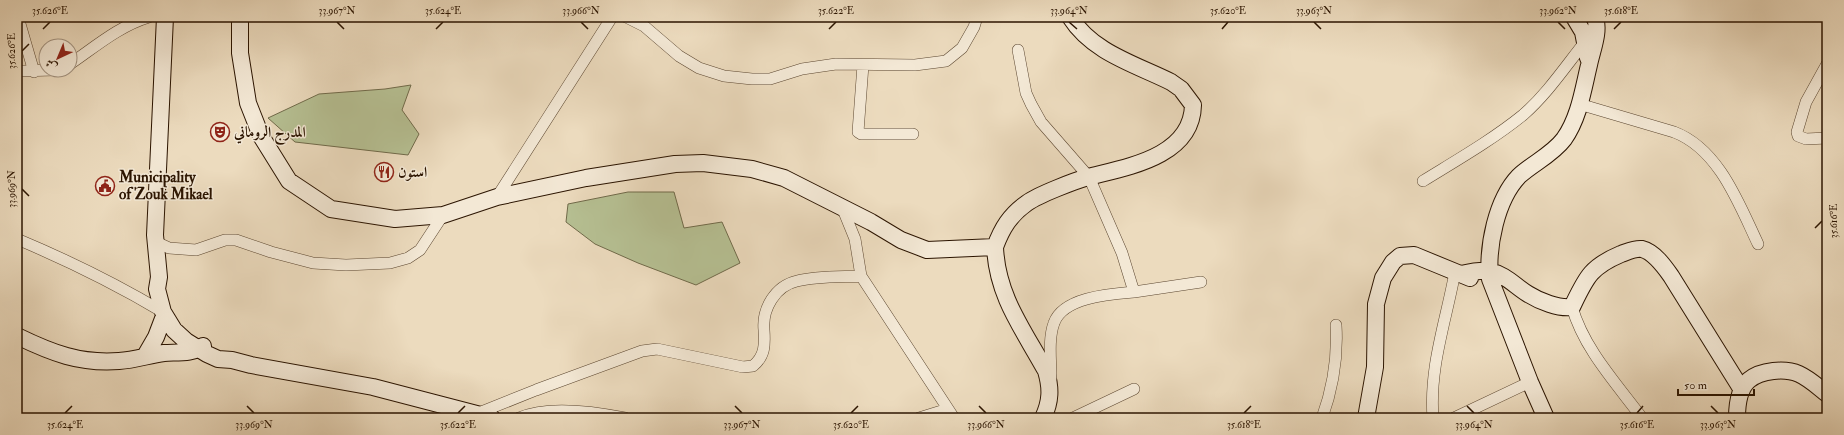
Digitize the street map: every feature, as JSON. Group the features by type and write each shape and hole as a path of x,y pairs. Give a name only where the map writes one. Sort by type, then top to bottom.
{"street":[{"path":"18,17 34,72"},
{"path":"78,58 112,34 136,21 149,17"},
{"path":"17,336 61,356 95,361 118,361 140,357 160,330 163,314 156,242 165,17"},
{"path":"240,17 240,53 248,103 261,136 289,181 331,209 395,219 443,215 497,197 586,178 675,164 703,164 752,169 784,178 842,206 901,240 927,250 995,247"},
{"path":"497,197 612,17"},
{"path":"626,17 644,26 679,56 698,68 731,77 770,79 802,69 836,64 915,65 946,61 962,48 967,41 977,17"},
{"path":"1050,386 1046,371 1013,313 1000,284 996,266 995,247 1004,225 1027,203 1075,181 1119,170 1164,152 1181,137 1187,128 1191,121 1193,105 1181,89 1171,82 1098,47 1070,17"},
{"path":"1574,17 1584,37 1589,61"},
{"path":"1423,181 1473,150 1523,114 1557,77 1597,19"},
{"path":"1501,285 1489,271 1495,224 1510,188 1520,176 1558,146 1575,119 1589,61 1594,47 1597,19"},
{"path":"1018,50 1026,93 1035,113 1041,122 1089,177 1122,253 1134,292"},
{"path":"1827,64 1806,102 1797,132 1798,136 1806,139 1827,138"},
{"path":"863,65 858,132 861,134 913,134"},
{"path":"17,71 38,72"},
{"path":"1579,104 1683,135 1697,144 1713,162 1723,177 1758,244"},
{"path":"842,206 855,239 861,276 951,414 919,418"},
{"path":"156,242 169,248 196,250 225,240 236,240 271,252 313,263 346,265 390,263 408,258 420,250 443,215"},
{"path":"17,239 87,271 137,297 163,314 174,330 186,341 207,349"},
{"path":"1492,244 1501,285 1504,315 1530,382 1546,418"},
{"path":"1642,418 1599,360 1578,324 1572,307 1584,282 1596,266 1626,252 1643,249 1659,261 1671,276 1742,390"},
{"path":"1366,418 1375,367 1376,304 1378,293 1388,269 1400,256 1414,255 1458,273 1501,285 1557,306 1572,307"},
{"path":"1458,273 1489,271"},
{"path":"1433,418 1432,403 1436,357 1458,273"},
{"path":"475,414 642,351 657,349 743,367 753,366 763,354 766,310 776,294 786,286 796,281 861,276"},
{"path":"1043,418 1047,406 1050,386 1052,335 1057,316 1077,302 1102,296 1201,282"},
{"path":"137,297 160,284"},
{"path":"160,284 171,310 181,324 218,359 232,360 251,365 373,387 492,418"},
{"path":"1322,418 1332,386 1337,341 1336,325"},
{"path":"140,357 145,362 189,359 207,349"},
{"path":"1737,418 1737,407 1742,390 1749,380 1761,374 1775,371 1790,371 1810,380 1827,394"},
{"path":"1454,418 1530,382"},
{"path":"1073,418 1134,389"},
{"path":"519,418 532,414 561,411 591,412 625,418"}],"green space":[{"path":"411,85 402,110 419,134 408,155 295,142 268,118 319,94 385,89"},
{"path":"628,192 674,192 684,228 722,222 740,263 696,285 638,263 595,244 566,222 568,204"}],"place":[{"name":"المدرج الروماني","path":"220,132"},
{"name":"استون","path":"384,172"},
{"name":"Municipality of Zouk Mikael","path":"105,186"}]}
